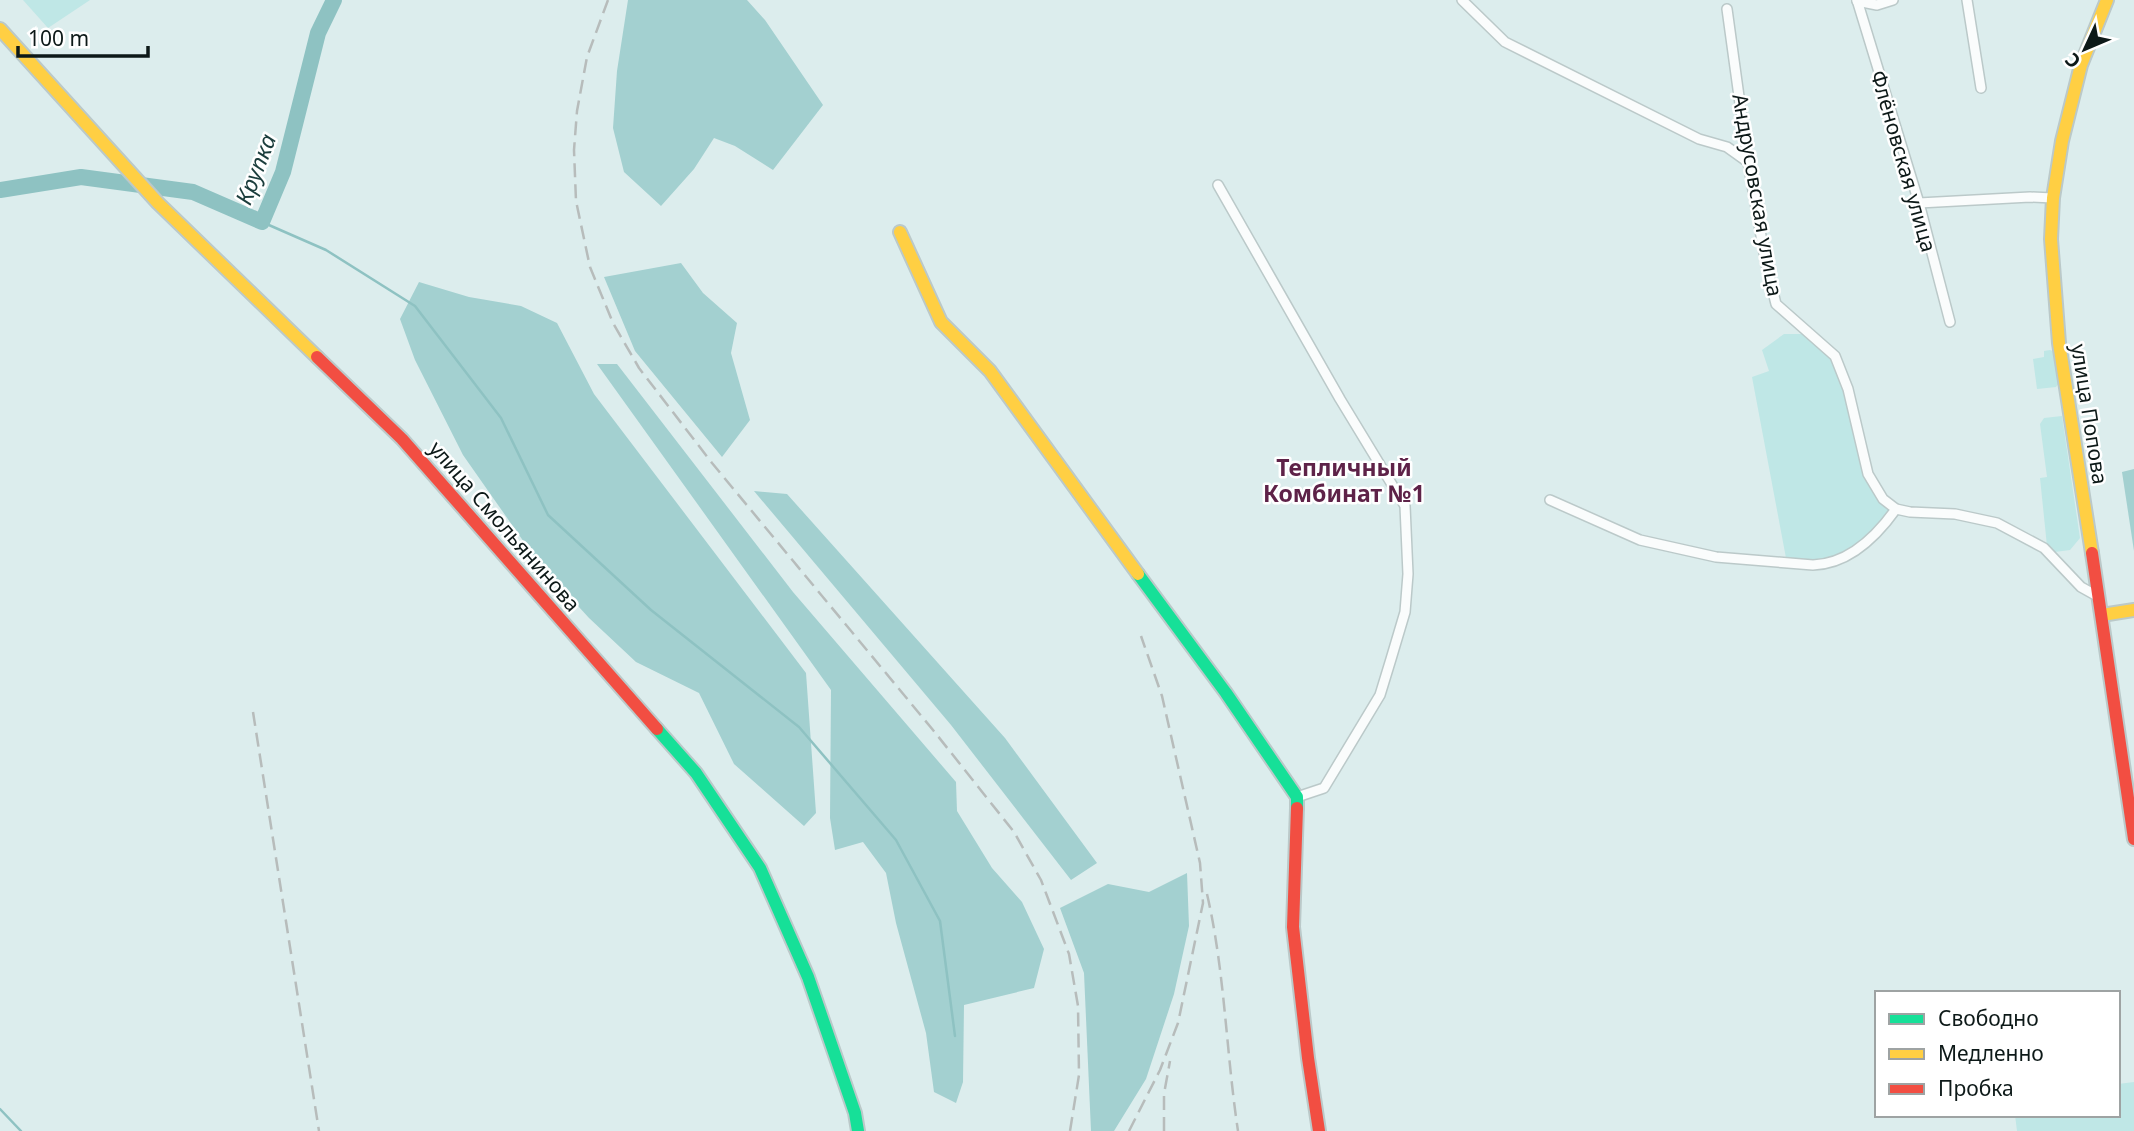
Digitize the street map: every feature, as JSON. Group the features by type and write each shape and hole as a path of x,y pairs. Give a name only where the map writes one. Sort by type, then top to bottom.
{"street":[{"path":"1462,0 1505,42 1699,139 1727,147 1748,162"},
{"path":"1857,0 1877,5 1894,0"},
{"name":"Флёновская улица","path":"1857,0 1919,204 1950,322"},
{"path":"1967,0 1981,88"},
{"name":"улица Попова","path":"2108,0 2081,65 2062,141 2053,198 2051,239 2059,343 2134,839"},
{"name":"Андрусовская улица","path":"1727,9 1748,162 1776,304 1835,356 1848,389 1868,474 1883,499 1896,509"},
{"name":"улица Смольянинова","path":"0,29 158,203 402,439 696,773 760,868 808,977 855,1113 858,1131"},
{"path":"1218,185 1340,400 1405,506 1409,573 1405,612 1380,695 1324,788 1297,797"},
{"path":"1919,204 2053,198"},
{"path":"900,232 941,322 990,371 1226,693 1297,797 1293,927 1319,1131"},
{"path":"1550,500 1640,540 1716,557 1813,565 1828,565 1857,550 1882,529 1896,509 1955,514 1997,523 2044,548 2081,587 2099,597"},
{"path":"2102,615 2134,610"}],"shaded area":[{"path":"23,0 90,0 48,28"},
{"path":"628,0 747,0 765,20 823,105 773,170 735,146 714,138 694,169 661,206 624,172 613,128 617,71"},
{"path":"681,263 703,293 737,323 731,353 750,420 722,457 635,351 604,277"},
{"path":"419,282 469,297 521,306 557,323 594,394 806,673 816,813 804,826 734,764 699,693 636,662 589,618 538,562 463,455 415,360 400,319"},
{"path":"1784,334 1802,334 1830,358 1844,390 1863,475 1879,500 1890,511 1862,542 1844,554 1825,561 1786,558 1752,377 1769,371 1762,350"},
{"path":"2044,351 2055,352 2059,383 2056,387 2037,389 2033,359 2044,357"},
{"path":"597,364 617,364 793,592 956,782 957,811 992,868 1022,902 1044,949 1034,988 964,1005 963,1082 956,1103 934,1092 926,1033 896,923 886,873 863,842 835,850 830,818 831,690"},
{"path":"2062,416 2080,538 2070,550 2055,552 2047,546 2040,478 2047,477 2040,424 2044,418"},
{"path":"2134,469 2134,551 2122,472"},
{"path":"754,491 787,494 1005,738 1097,863 1071,880 951,725"},
{"path":"1187,873 1189,926 1174,994 1146,1079 1114,1131 1091,1131 1084,973 1060,908 1108,884 1149,892"},
{"path":"2134,1082 2134,1131 2017,1131 2015,1117 2120,1117 2120,1084"}],"waterway":[{"name":"Крупка","path":"0,190 81,177 193,192 262,222 283,172 318,33 334,0"},
{"path":"262,222 326,250 415,306 501,418 548,515 651,610 799,727 896,840 940,921 955,1036"},
{"path":"0,1109 21,1131"}],"railway":[{"path":"608,0 587,57 577,111 574,150 576,201 590,267 613,323 639,368 712,463 1014,832 1041,880 1069,954 1078,1006 1079,1075 1070,1131"},
{"path":"1129,1131 1160,1070 1178,1023 1203,903 1200,863 1162,696 1141,636"},
{"path":"253,712 319,1131"},
{"path":"1207,894 1222,982 1238,1131"},
{"path":"1164,1131 1164,1094 1170,1061"}],"traffic: fast":[{"path":"1138,574 1226,693 1297,797 1297,808"},
{"path":"657,729 696,773 760,868 808,977 855,1113 858,1131"}],"traffic: slow":[{"path":"2092,553 2059,343 2051,239 2053,198 2062,141 2081,65 2107,0"},
{"path":"0,29 158,203 317,357"},
{"path":"900,232 941,322 990,371 1138,574"},
{"path":"2102,615 2134,610"}],"traffic: jam":[{"path":"317,357 402,439 657,729"},
{"path":"2092,553 2134,839"},
{"path":"1297,808 1293,927 1319,1131"}],"district":[{"name":"Тепличный Комбинат №1","path":"1344,480"}]}
